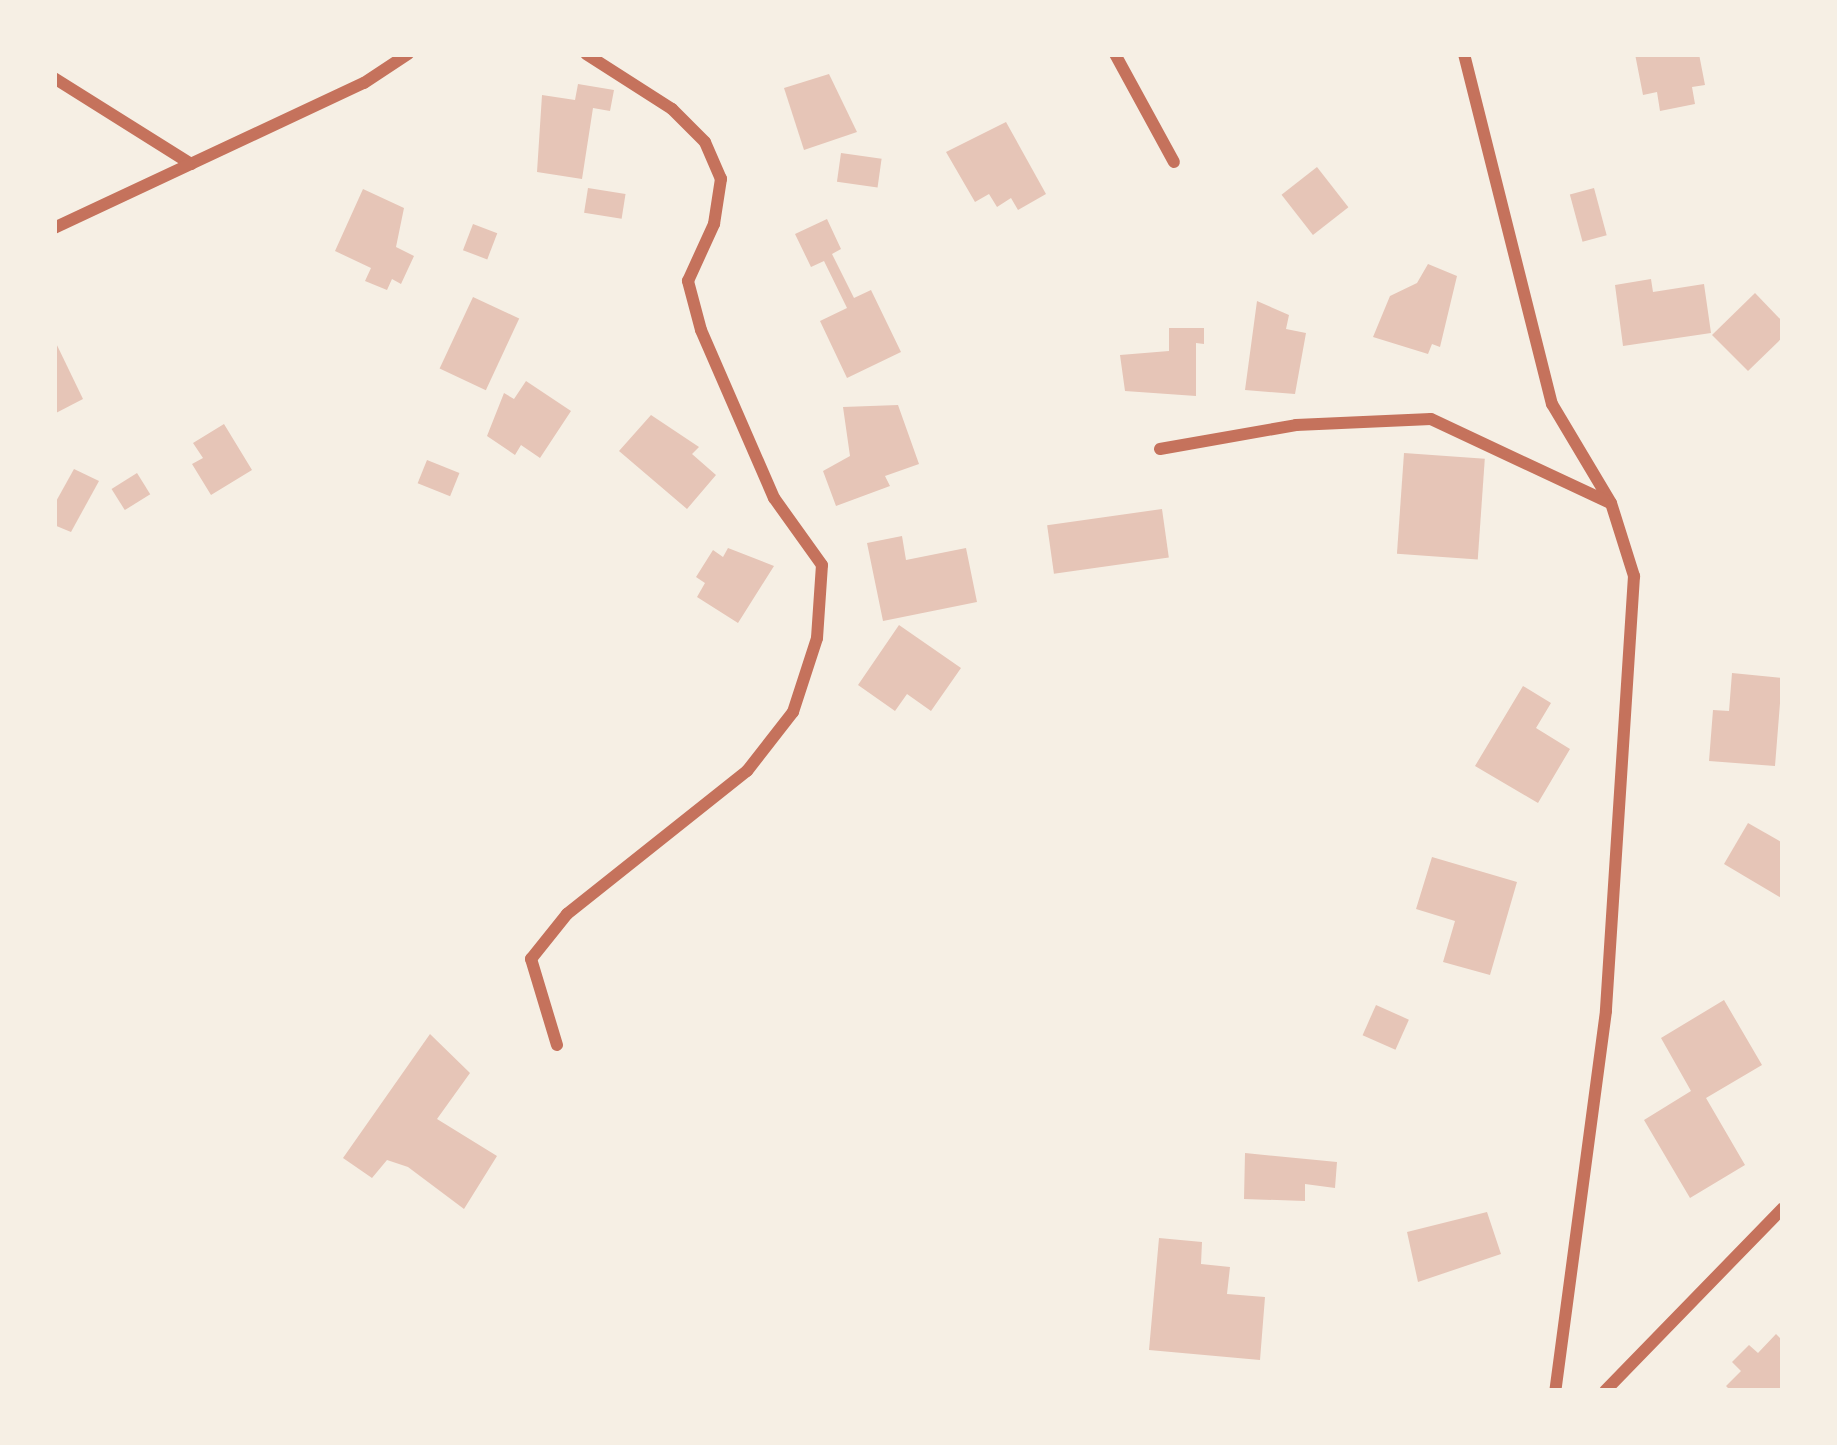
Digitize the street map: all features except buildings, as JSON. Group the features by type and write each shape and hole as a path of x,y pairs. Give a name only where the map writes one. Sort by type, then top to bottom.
{"street":[{"path":"54,229 364,83 408,54"},
{"path":"557,1045 531,959 567,914 747,771 793,712 818,638 822,565 775,498 697,314 688,280 714,224 721,179 705,142 586,54"},
{"path":"1115,54 1174,162"},
{"path":"1464,54 1552,404 1611,503 1634,576 1606,1011 1555,1391"},
{"path":"54,78 191,164"},
{"path":"1160,448 1296,424 1431,419 1611,503"},
{"path":"1605,1391 1783,1208"}]}
